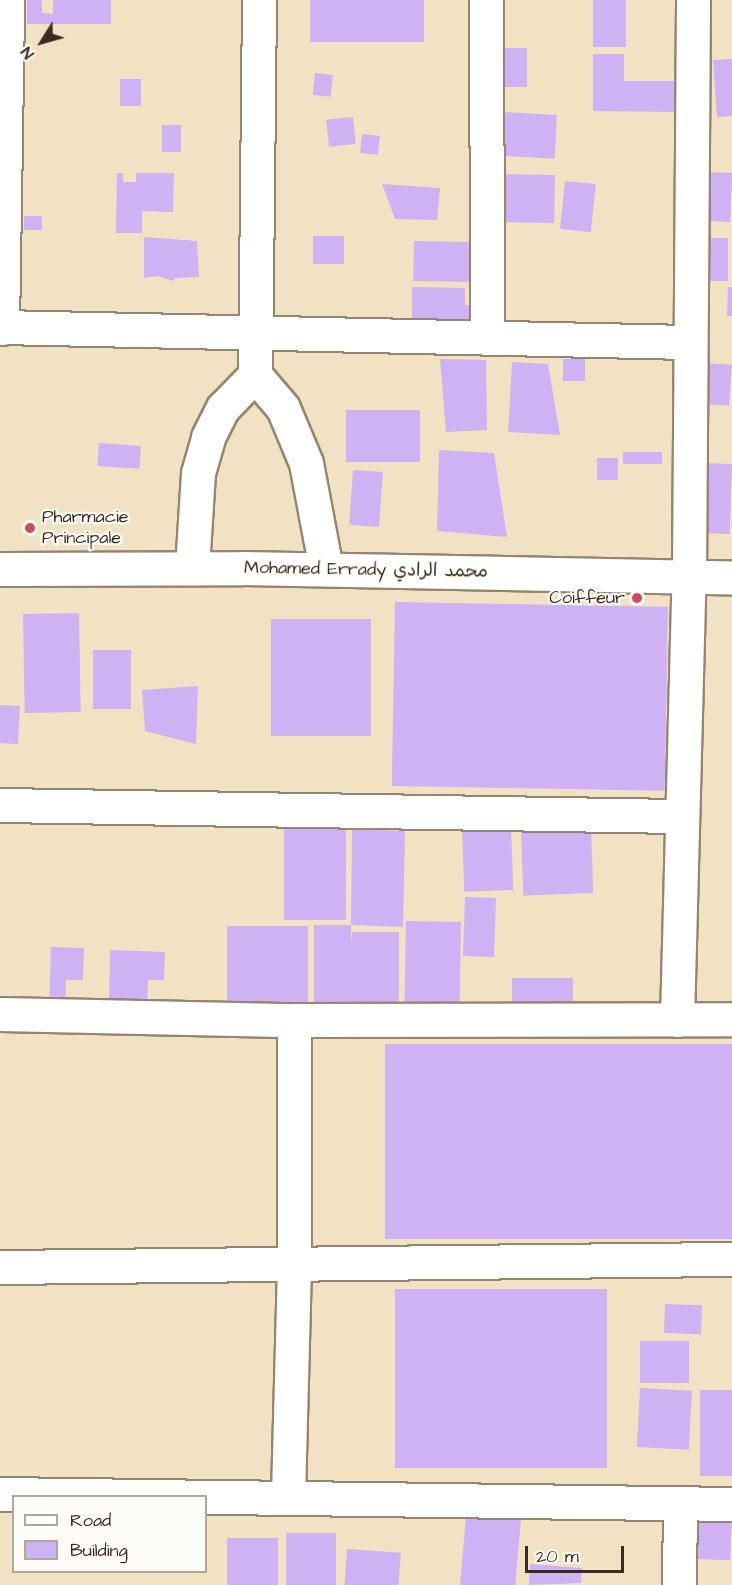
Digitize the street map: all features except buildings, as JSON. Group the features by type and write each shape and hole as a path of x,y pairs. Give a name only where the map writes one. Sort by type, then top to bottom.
{"street":[{"path":"8,0 1,328 688,342"},
{"path":"259,0 255,375 283,408 306,462 326,569"},
{"path":"486,0 487,338"},
{"path":"677,1020 680,816 689,576 688,342 693,0"},
{"path":"192,568 198,473 208,437 223,408 255,375"},
{"name":"Mohamed Errady محمد الرادي","path":"0,570 326,569 732,578"},
{"path":"0,805 680,816"},
{"path":"0,1014 294,1020 732,1019"},
{"path":"288,1495 294,1265 294,1020"},
{"path":"0,1267 732,1258"},
{"path":"0,1494 288,1495 732,1504"},
{"path":"679,1585 680,1503"}],"place":[{"name":"Pharmacie Principale","path":"30,528"},
{"name":"Coiffeur","path":"637,598"}]}
